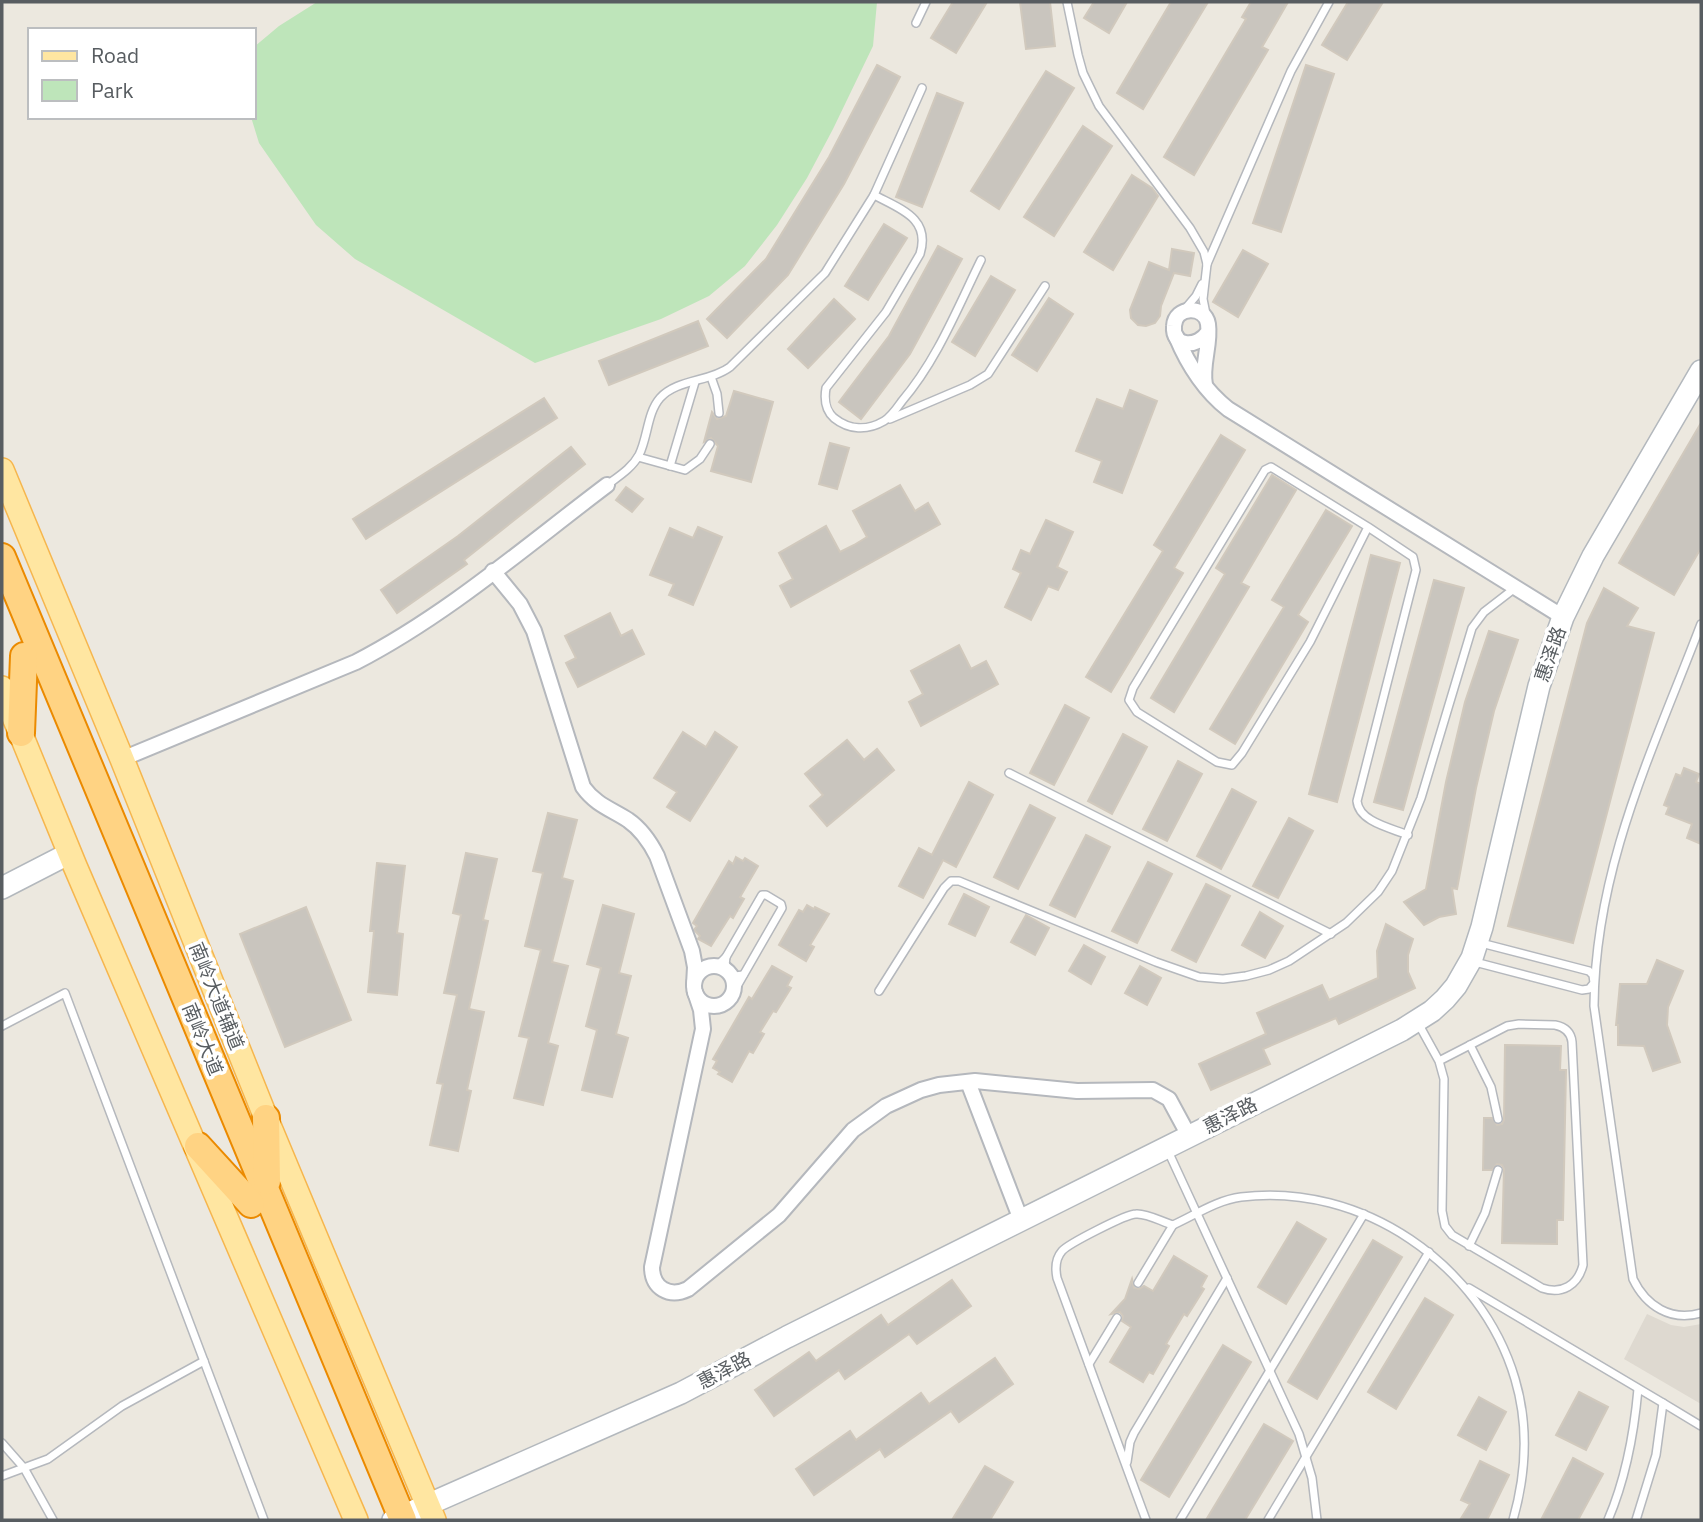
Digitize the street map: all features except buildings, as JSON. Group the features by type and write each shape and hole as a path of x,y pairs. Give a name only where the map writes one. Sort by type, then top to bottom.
{"highway":[{"name":"南岭大道","path":"2,557 260,1200"},
{"name":"南岭大道","path":"2,604 395,1519"},
{"path":"21,733 24,656"},
{"path":"260,1200 266,1118"},
{"path":"198,1146 260,1200"}],"main road":[{"name":"南岭大道辅道","path":"2,470 266,1118 431,1512"},
{"path":"2,688 356,1520"}],"street":[{"path":"1206,387 1204,377 1208,327 1204,315 1196,310 1185,310 1177,316 1174,326 1176,337 1190,368 1206,387 1228,409 1563,617"},
{"path":"1176,337 1184,343 1195,344 1203,340 1208,327"},
{"name":"惠泽路","path":"395,1519 431,1512 681,1393 1417,1021 1444,999 1456,986 1475,952 1536,696 1563,617 1593,556 1701,371"},
{"path":"122,759 356,663 417,628 607,485"},
{"path":"493,571 520,604 534,631 579,779 594,801 628,820 652,845 692,951 695,967 694,988 701,1010 703,1029 652,1267 656,1284 672,1293 688,1289 779,1215 838,1145 869,1117 921,1090 968,1082 1077,1091 1153,1090 1169,1099 1189,1136"},
{"path":"2,888 70,853"},
{"path":"692,951 698,960 729,972 734,983 729,999 713,1013 703,1029"},
{"path":"711,966 699,972 694,988 702,1002 708,1005 729,999"},
{"path":"968,1082 1021,1220"}],"lane":[{"path":"916,23 926,2"},
{"path":"1067,2 1083,73 1099,106 1198,239 1207,264"},
{"path":"1069,13 1076,2"},
{"path":"1208,327 1203,299 1207,264 1292,71 1329,2"},
{"path":"607,485 626,471 638,457 657,401 672,388 711,377 730,367 825,273 874,195 922,89"},
{"path":"874,195 913,218 920,225 923,244 892,303 826,388 824,398 830,414 845,425 864,429 970,385 988,374 1045,286"},
{"path":"886,421 928,367 981,260"},
{"path":"1177,316 1196,296 1205,277"},
{"path":"711,377 718,394 719,413"},
{"path":"670,466 695,382"},
{"path":"638,457 688,469 700,459 710,444"},
{"path":"1368,527 1310,642 1232,765 1217,762 1137,712 1129,700 1133,688 1265,470 1271,467 1368,527 1413,557 1416,570 1358,808 1366,817 1408,835"},
{"path":"879,990 951,881 959,881 1199,977 1223,979 1269,970 1289,961 1346,923 1378,892 1392,871 1421,798 1472,628 1484,612 1515,588"},
{"path":"1701,624 1616,849 1601,912 1594,979 1594,1006 1633,1279 1645,1298 1663,1311 1684,1316 1701,1313"},
{"path":"1009,773 1331,934"},
{"path":"711,966 726,957 762,895 780,903 782,908 729,999"},
{"path":"1475,952 1585,970 1592,969 1595,962"},
{"path":"1475,952 1582,990 1590,995 1594,1006"},
{"path":"726,957 725,965 729,972 738,977 746,971"},
{"path":"1585,970 1593,975 1594,979"},
{"path":"1582,990 1589,989 1594,979"},
{"path":"2,1026 65,993 264,1520"},
{"path":"1417,1021 1440,1061 1444,1088 1442,1219 1452,1236 1548,1291 1569,1287 1578,1278 1583,1265 1570,1033 1562,1026 1555,1025 1519,1024 1500,1028 1440,1061"},
{"path":"1470,1045 1491,1087 1498,1119"},
{"path":"1167,1147 1299,1434 1314,1489 1317,1520"},
{"path":"1469,1246 1485,1213 1498,1170"},
{"path":"1138,1283 1173,1225 1216,1204 1239,1197 1315,1200 1364,1214 1408,1237 1470,1289 1494,1305 1701,1426"},
{"path":"1180,1520 1364,1214"},
{"path":"1146,1520 1057,1278 1055,1265 1060,1253 1070,1245 1131,1215 1143,1215 1173,1225"},
{"path":"1268,1520 1429,1252"},
{"path":"1448,1269 1484,1314 1507,1356 1521,1404 1523,1478 1513,1520"},
{"path":"1129,1473 1128,1452 1134,1433 1227,1278"},
{"path":"1484,1314 1486,1306 1494,1305"},
{"path":"1089,1364 1117,1318"},
{"path":"2,1476 48,1459 122,1406 204,1362"},
{"path":"1608,1520 1630,1450 1638,1389"},
{"path":"1636,1520 1656,1455 1662,1404"},
{"path":"1114,1432 1124,1437 1134,1433"},
{"path":"2,1443 24,1468 52,1520"}],"shaded area":[{"path":"1647,1314 1671,1325 1684,1327 1701,1324 1701,1404 1624,1359"}],"green space":[{"path":"317,2 877,2 873,46 833,129 807,178 777,225 745,266 709,296 661,319 535,363 355,259 316,225 259,143 252,119 256,119 256,45 279,26"}]}
